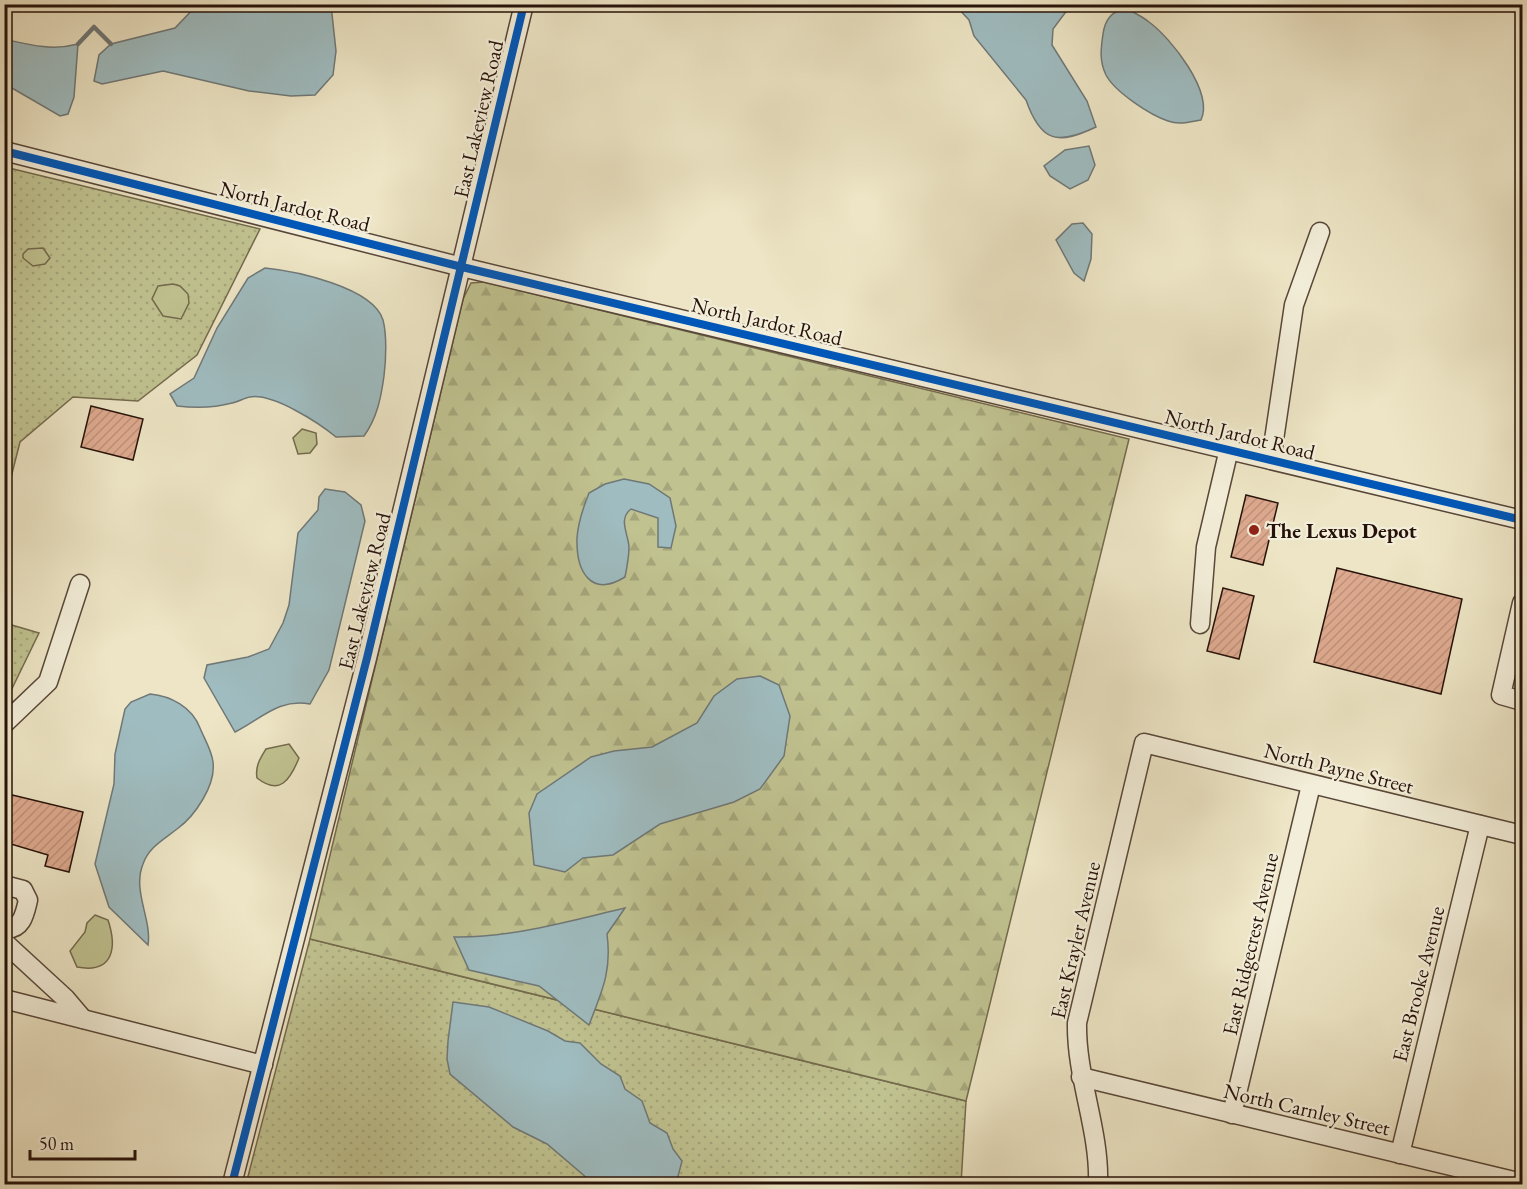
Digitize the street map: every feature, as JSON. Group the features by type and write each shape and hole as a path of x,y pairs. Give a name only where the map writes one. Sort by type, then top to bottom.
{"street":[{"name":"East Lakeview Road","path":"232,1185 370,646 524,4"},
{"name":"North Jardot Road","path":"4,151 462,267 1522,519"},
{"path":"1271,460 1294,304 1320,232"},
{"path":"1200,624 1206,548 1229,449"},
{"path":"4,724 48,682 80,584"},
{"path":"1522,603 1501,695 1522,701"},
{"name":"North Payne Street","path":"1144,742 1311,785 1522,835"},
{"name":"East Krayler Avenue","path":"1098,1185 1099,1161 1081,1077 1077,1050 1077,1023 1144,742"},
{"name":"East Ridgecrest Avenue","path":"1232,1114 1311,785"},
{"name":"East Brooke Avenue","path":"1400,1154 1480,825"},
{"path":"4,885 23,890 28,900 21,922 10,929 4,928"},
{"path":"4,942 66,999 83,1019"},
{"path":"4,999 263,1065"},
{"name":"North Carnley Street","path":"1081,1077 1522,1183"}],"green space":[{"path":"5,167 260,229 197,355 138,401 73,397 20,442 5,501"},
{"path":"43,248 50,258 45,264 33,266 23,258 23,254 28,249"},
{"path":"484,282 1129,439 966,1101 310,939 463,299 471,283"},
{"path":"173,284 180,286 188,294 189,303 181,319 163,316 152,299 158,286"},
{"path":"302,429 316,433 317,444 310,453 298,454 293,438"},
{"path":"4,623 39,633 5,703"},
{"path":"289,744 299,758 288,779 272,786 257,778 257,766 266,749"},
{"path":"95,915 108,920 112,940 110,956 99,966 77,967 70,951 85,932 87,923"},
{"path":"310,939 966,1101 961,1184 246,1184"}],"water":[{"path":"197,5 331,5 336,51 333,75 315,95 291,96 249,91 163,71 102,84 94,81 99,55 111,44 175,28"},
{"path":"955,5 1071,5 1053,29 1052,45 1087,101 1096,127 1083,133 1061,138 1045,132 1038,125 1026,100 974,36 969,20"},
{"path":"1125,8 1158,30 1188,66 1201,95 1203,108 1201,120 1176,123 1161,118 1117,89 1106,75 1101,54 1104,29 1112,14"},
{"path":"4,39 50,47 78,44 74,97 68,114 60,116 5,84"},
{"path":"1089,146 1095,165 1088,180 1070,189 1050,176 1044,166 1065,150"},
{"path":"1083,223 1092,234 1091,259 1084,281 1074,273 1056,240 1072,224"},
{"path":"265,268 313,277 331,283 365,298 376,308 384,326 385,370 378,408 364,436 336,437 295,410 260,397 250,397 211,407 177,406 170,394 194,378 217,328 248,278"},
{"path":"624,479 649,484 670,498 676,526 671,548 658,547 658,518 631,509 624,522 629,547 625,577 603,585 595,583 583,571 577,550 578,526 589,493 605,484"},
{"path":"325,489 345,492 361,505 365,521 329,670 310,704 289,704 280,707 235,732 204,678 207,665 248,657 269,649 283,623 289,605 298,533 318,510 319,497"},
{"path":"760,676 779,685 790,716 784,756 760,789 734,802 660,824 613,855 583,858 565,872 534,865 529,813 537,794 591,757 614,751 652,747 697,723 714,696 737,679"},
{"path":"150,694 173,700 192,714 210,749 213,771 208,790 191,816 153,848 143,864 140,884 148,945 109,907 95,864 114,784 115,754 125,709 131,702"},
{"path":"625,908 607,934 607,970 589,1025 539,986 469,970 454,937 518,932"},
{"path":"453,1002 489,1007 548,1031 565,1041 580,1043 601,1064 620,1076 625,1089 642,1101 650,1123 667,1133 673,1149 682,1161 676,1184 594,1184 547,1144 513,1127 450,1074 447,1059"}],"building":[{"path":"91,406 143,419 133,460 81,447"},
{"path":"1246,495 1278,503 1263,565 1231,557"},
{"path":"1337,568 1462,599 1441,694 1314,662"},
{"path":"1223,588 1254,596 1239,659 1207,651"},
{"path":"4,793 83,812 69,872 45,866 48,855 4,842"}],"waterway":[{"path":"78,44 94,27 111,44"}],"cycle path":[{"path":"232,1184 367,658 524,4"},
{"path":"4,151 462,267 1522,520"}],"place":[{"name":"The Lexus Depot","path":"1254,530"}]}
